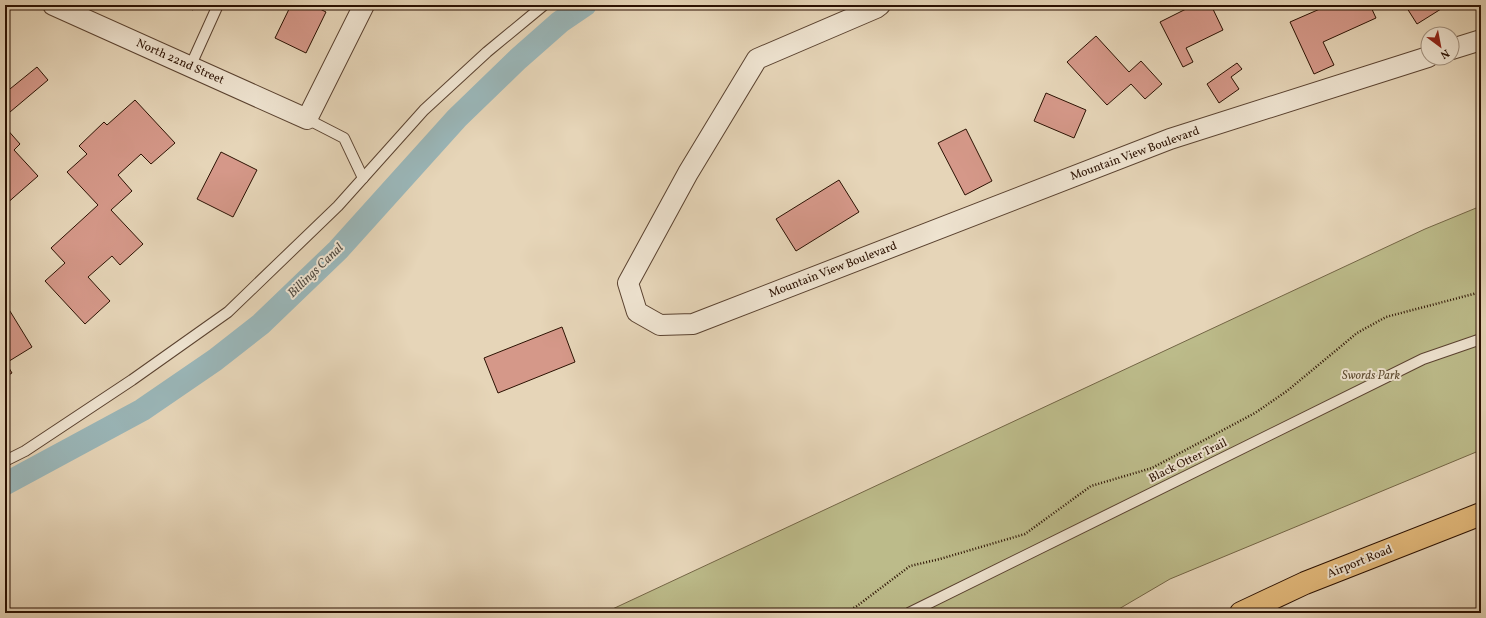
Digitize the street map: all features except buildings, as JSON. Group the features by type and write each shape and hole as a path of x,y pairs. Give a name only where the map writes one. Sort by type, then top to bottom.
{"highway":[{"name":"Airport Road","path":"1241,613 1305,583 1481,514"}],"street":[{"name":"North 22nd Street","path":"53,5 307,119"},
{"path":"307,119 364,5"},
{"name":"Mountain View Boulevard","path":"880,5 757,59 688,173 628,283 637,312 660,325 693,324 1170,139 1420,60"},
{"path":"1460,47 1481,40"}],"lane":[{"path":"190,67 218,5"},
{"path":"5,461 25,451 132,380 228,312 338,206 424,110 488,52 544,5"},
{"path":"307,119 344,138 363,178"},
{"name":"Black Otter Trail","path":"909,613 1423,359 1481,339"}],"path":[{"path":"846,613 910,566 947,557 1025,534 1091,486 1152,468 1255,413 1287,391 1357,333 1386,317 1481,292"}],"green space":[{"name":"Swords Park","path":"1481,206 1481,450 1170,579 1112,613 604,613 1425,229"}],"waterway":[{"name":"Billings Canal","path":"5,484 142,410 215,360 261,324 338,250 457,118 518,59 560,22 585,5"}]}
